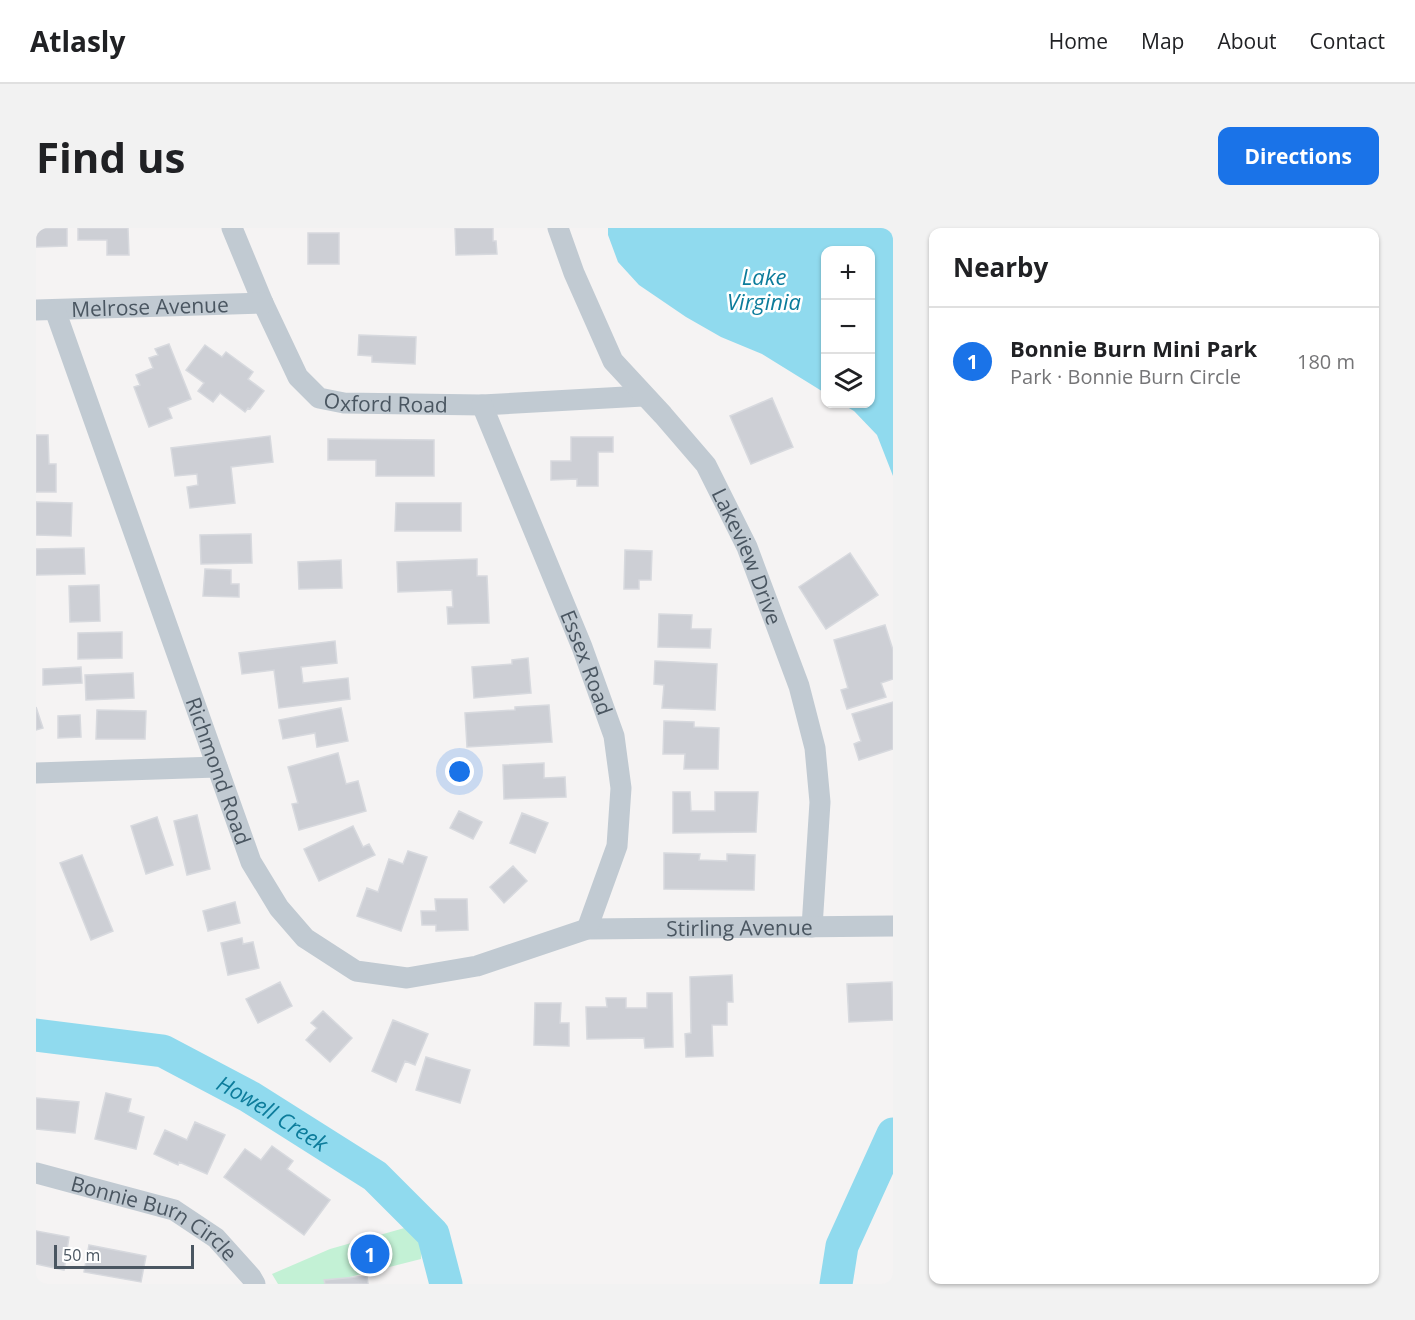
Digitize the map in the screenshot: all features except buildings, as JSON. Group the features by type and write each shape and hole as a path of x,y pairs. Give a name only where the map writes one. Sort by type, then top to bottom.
{"street":[{"name":"Oxford Road","path":"232,228 263,303 298,377 319,398 344,403 482,405 644,396"},
{"name":"Lakeview Drive","path":"558,228 574,273 613,362 706,465 747,547 799,686 815,748 820,802 812,927"},
{"name":"Melrose Avenue","path":"46,310 263,303"},
{"name":"Richmond Road","path":"46,310 251,862 279,908 305,938 356,971 407,978 477,966 587,929"},
{"name":"Essex Road","path":"482,405 582,647 614,736 621,788 617,846 587,929"},
{"path":"36,772 217,767"},
{"name":"Stirling Avenue","path":"587,929 893,926"},
{"name":"Bonnie Burn Circle","path":"36,1173 174,1209 216,1238 255,1284"}],"green space":[{"path":"408,1227 422,1242 421,1259 342,1279 331,1284 278,1284 272,1274 330,1249"}],"water":[{"name":"Lake Virginia","path":"608,228 893,228 893,476 877,435 849,408 875,408 875,246 821,246 821,391 762,354 721,337 686,317 639,285 618,262 608,235"}],"waterway":[{"name":"Howell Creek","path":"36,1035 163,1051 250,1097 375,1176 433,1234 446,1284"},
{"name":"Howell Creek","path":"836,1284 842,1246 893,1134"}],"place":[{"name":"Bonnie Burn Mini Park","path":"370,1254"}]}
